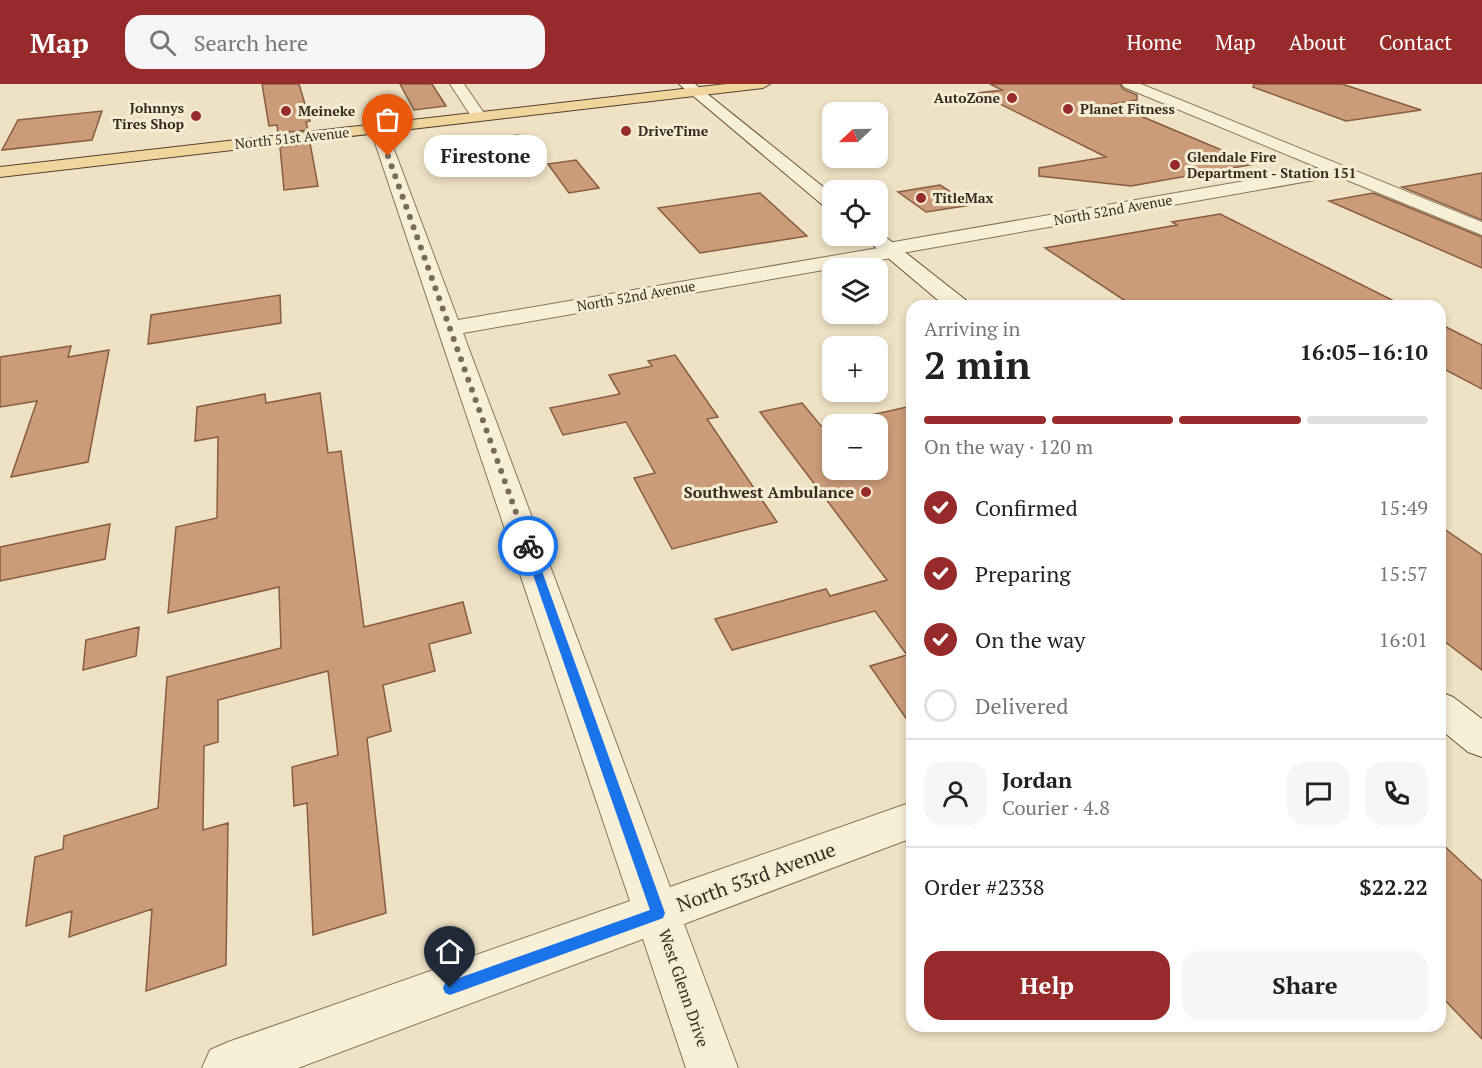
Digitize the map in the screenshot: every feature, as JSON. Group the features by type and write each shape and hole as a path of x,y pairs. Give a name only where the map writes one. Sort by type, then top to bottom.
{"main road":[{"name":"North 51st Avenue","path":"0,172 478,116 691,88 764,84"}],"street":[{"path":"457,84 478,116"},
{"path":"1129,84 1482,229"},
{"path":"691,88 822,195"},
{"name":"West Glenn Drive","path":"378,128 712,1068"},
{"name":"North 52nd Avenue","path":"888,244 1339,170"},
{"name":"North 52nd Avenue","path":"450,328 879,246"},
{"path":"885,246 952,300"},
{"path":"1446,712 1482,741"},
{"name":"North 53rd Avenue","path":"228,1068 906,822"}],"building":[{"path":"262,84 299,84 310,121 306,122 308,130 278,133 277,125 269,126"},
{"path":"400,84 432,84 446,106 414,110"},
{"path":"990,84 1120,84 1123,89 1137,95 1137,100 1112,104 1255,164 1131,186 1039,176 1039,168 1106,157 978,93 1002,90"},
{"path":"1254,84 1342,84 1421,110 1346,121 1253,87"},
{"path":"102,111 92,140 2,150 18,120"},
{"path":"518,135 535,159 499,163 484,139"},
{"path":"310,143 318,186 284,190 280,147"},
{"path":"576,160 599,188 569,193 548,164"},
{"path":"1482,173 1482,220 1402,187"},
{"name":"TitleMax","path":"940,185 971,205 926,212 898,192"},
{"path":"760,193 807,236 700,253 658,208"},
{"path":"1373,193 1482,237 1482,268 1329,201"},
{"path":"1220,214 1392,300 1124,300 1045,248 1177,225 1172,222"},
{"path":"280,295 281,323 148,344 151,315"},
{"path":"1446,327 1482,345 1482,389 1446,370"},
{"path":"71,346 68,357 109,350 88,462 11,477 37,401 0,407 0,357"},
{"path":"675,355 718,417 707,419 777,522 672,549 634,478 655,473 626,422 563,435 550,408 620,394 609,375 652,366 648,361"},
{"path":"320,393 328,453 341,451 364,627 463,602 471,633 429,644 435,671 383,685 391,731 367,738 386,913 313,935 307,803 294,806 292,767 338,755 328,671 218,700 218,742 204,746 203,830 228,823 226,965 146,991 152,909 69,937 72,911 26,926 35,857 63,849 64,836 158,808 167,677 281,648 279,587 168,613 176,527 217,518 218,437 195,441 197,407 265,394 266,403"},
{"path":"802,403 822,426 822,480 888,480 888,414 876,414 906,407 906,654 875,611 732,650 715,619 826,589 830,596 887,580 760,412"},
{"path":"110,524 105,559 0,581 0,547"},
{"path":"1446,530 1482,555 1482,670 1446,643"},
{"path":"139,627 136,656 83,670 86,640"},
{"path":"906,655 906,718 870,666"},
{"path":"1446,848 1482,881 1482,1039 1446,1001"}],"way so far":[{"path":"388,156 528,546"}],"place":[{"name":"AutoZone","path":"1012,98"},
{"name":"Planet Fitness","path":"1068,109"},
{"name":"Meineke","path":"286,111"},
{"name":"Johnnys Tires Shop","path":"196,116"},
{"name":"DriveTime","path":"626,131"},
{"name":"Firestone","path":"388,156"},
{"name":"Glendale Fire Department - Station 151","path":"1175,165"},
{"name":"TitleMax","path":"921,198"},
{"name":"Southwest Ambulance","path":"866,492"}],"route":[{"path":"450,988 658,913 528,546"}]}
